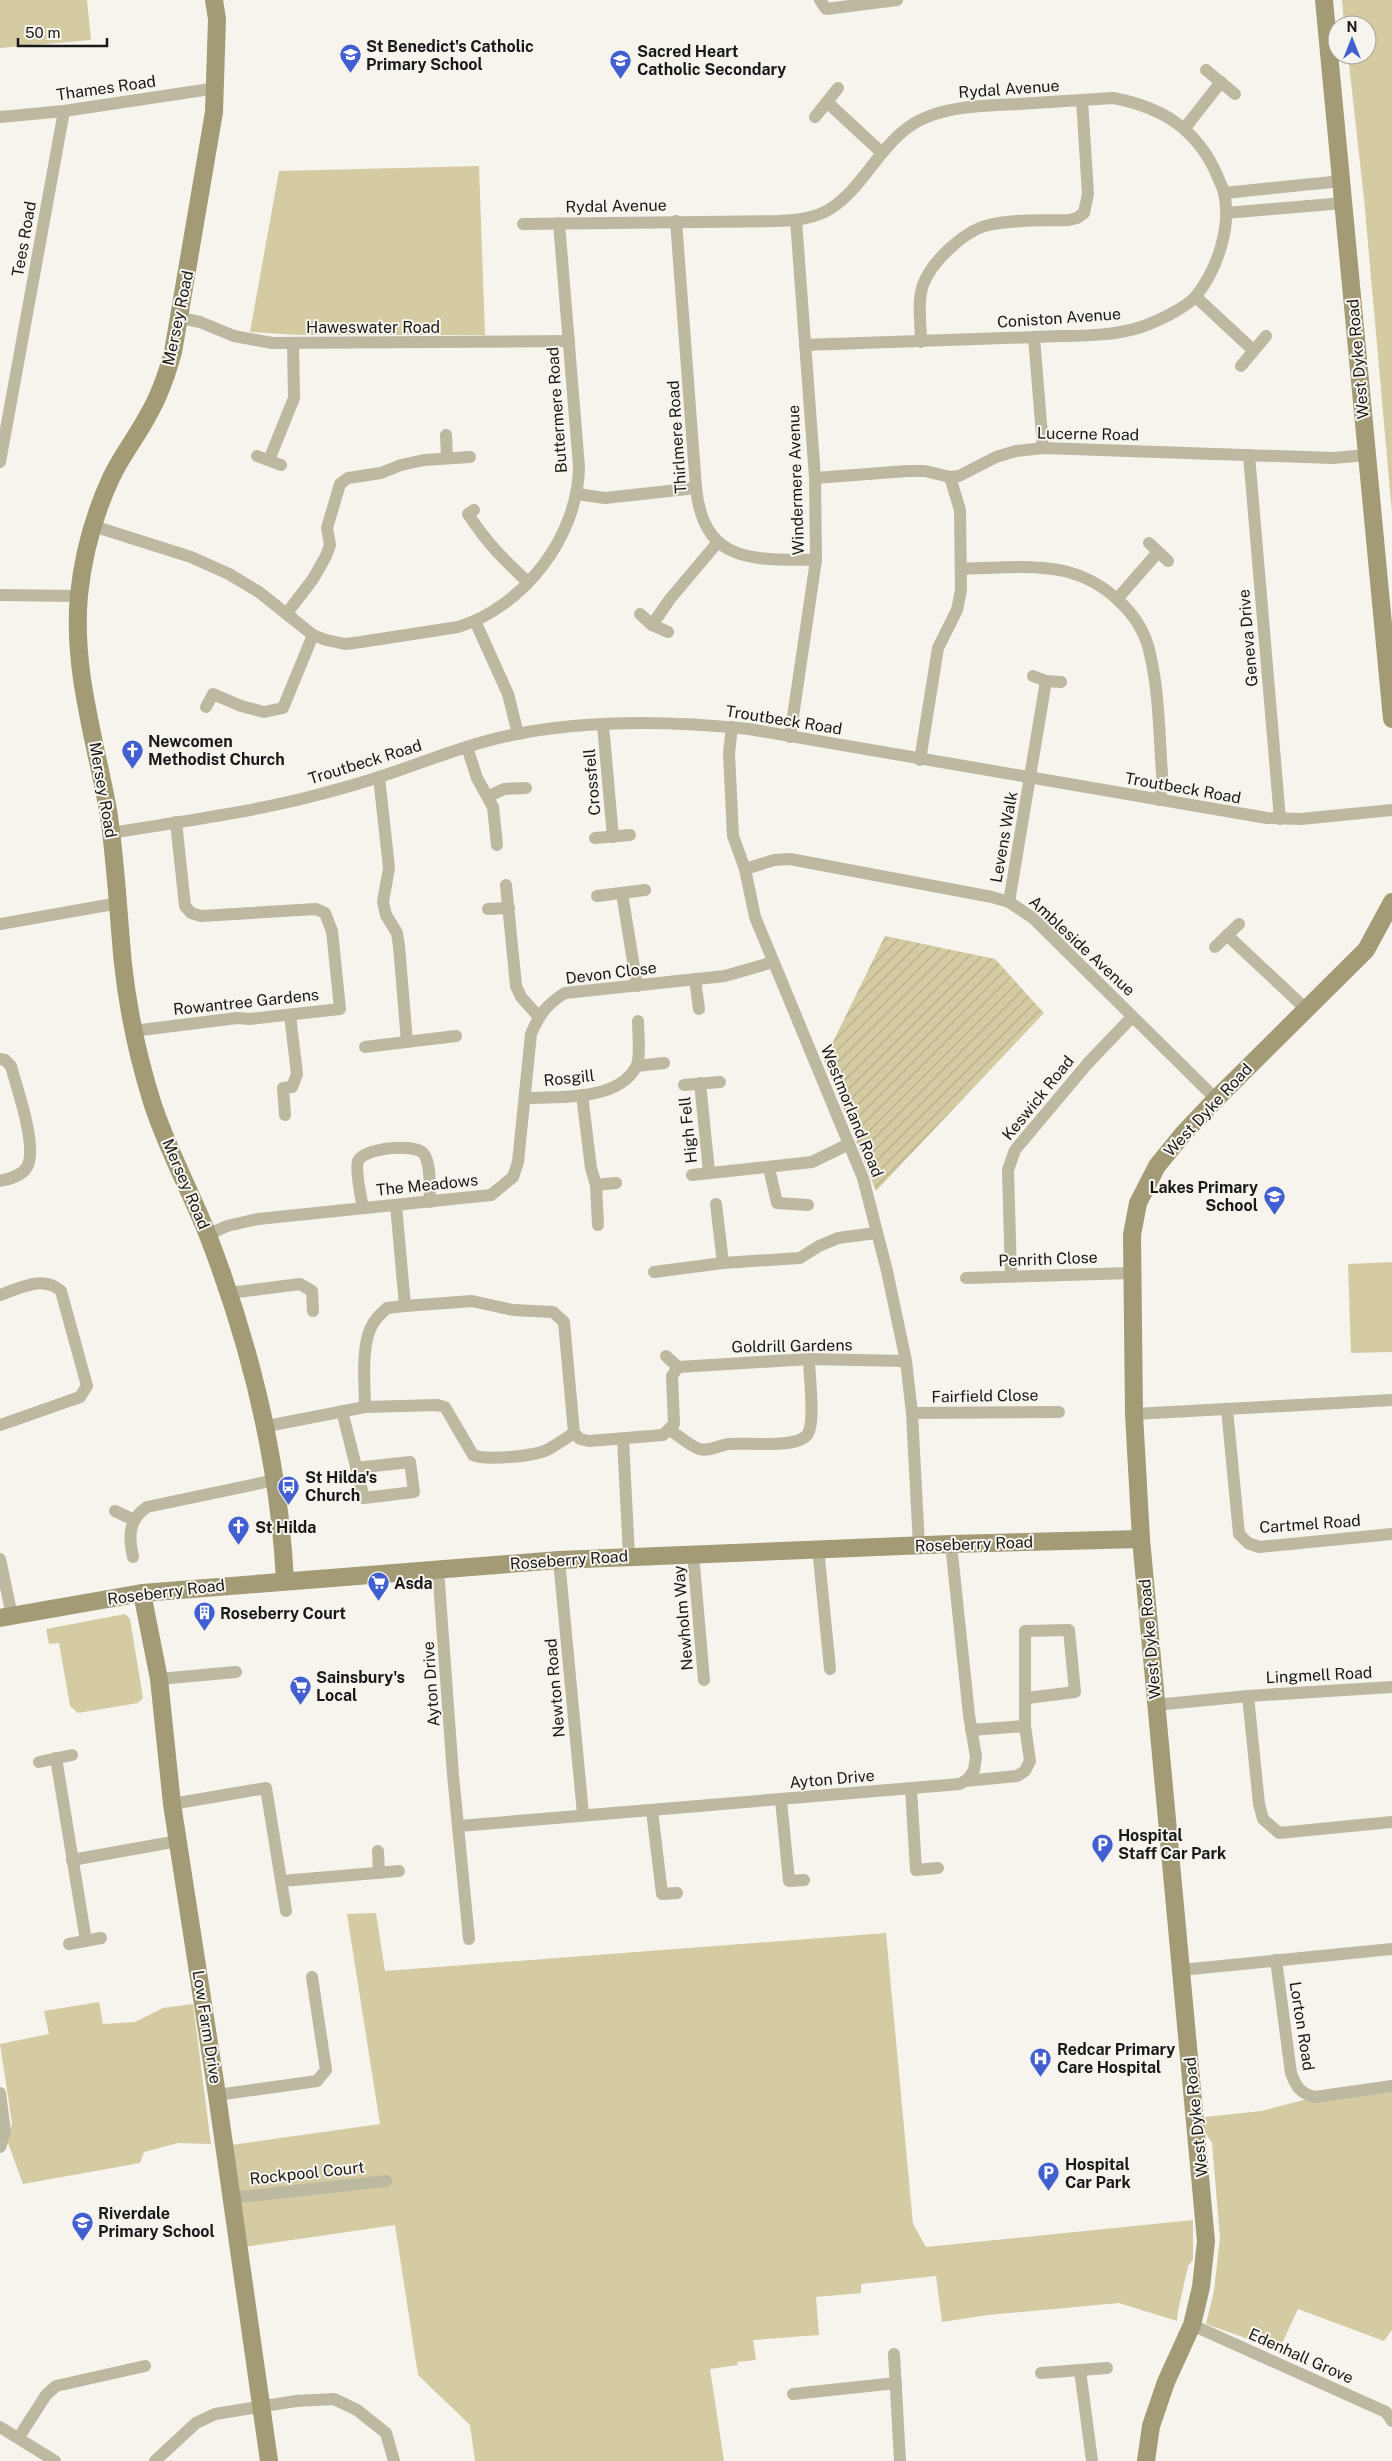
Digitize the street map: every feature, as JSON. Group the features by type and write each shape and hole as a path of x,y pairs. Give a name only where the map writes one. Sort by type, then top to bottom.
{"street":[{"name":"Mersey Road","path":"214,0 217,19 217,88 206,170 180,318 166,375 148,415 112,477 85,551 78,596 78,638 80,673 111,833 123,962 133,1031 152,1103 207,1235 240,1323 267,1426 275,1480 285,1581"},
{"path":"820,0 826,9 890,0"},
{"name":"West Dyke Road","path":"1324,0 1392,718"},
{"path":"1206,70 1235,94"},
{"path":"1184,129 1221,82"},
{"name":"Thames Road","path":"0,117 64,111 217,88"},
{"path":"815,117 838,88"},
{"name":"Rydal Avenue","path":"523,224 796,220 813,217 830,209 846,196 881,152 918,122 941,112 966,107 1113,98 1155,109 1184,129 1204,148 1224,192"},
{"path":"921,342 920,297 923,285 930,270 962,237 973,230 989,225 1069,220 1077,218 1084,213 1088,194 1082,100"},
{"path":"827,102 881,152"},
{"name":"Tees Road","path":"0,462 64,111"},
{"path":"1224,192 1342,181"},
{"name":"Coniston Avenue","path":"805,345 921,342 1106,333 1138,328 1156,322 1196,297 1218,256 1226,213 1224,192"},
{"path":"1226,213 1344,203"},
{"name":"Windermere Avenue","path":"790,737 816,560 815,478 796,220"},
{"name":"Thirlmere Road","path":"676,221 696,488 698,507 702,519 709,532 718,542 748,558 816,560"},
{"name":"Buttermere Road","path":"93,526 191,557 229,574 288,613 313,635 345,644 458,627 475,622 508,601 528,582 554,546 577,494 579,467 559,223"},
{"path":"1196,297 1254,350"},
{"name":"Haweswater Road","path":"180,318 200,322 234,336 293,344 569,342"},
{"path":"1241,366 1266,336"},
{"path":"1034,337 1043,448"},
{"path":"269,460 294,398 293,344"},
{"path":"446,435 447,458"},
{"name":"Lucerne Road","path":"950,477 959,476 996,457 1016,451 1043,448 1333,458 1368,455"},
{"name":"Geneva Drive","path":"1249,455 1280,819"},
{"path":"288,613 313,579 326,556 330,545 327,528 340,484 348,478 381,473 401,465 447,458 470,457"},
{"path":"815,478 907,472 925,472 950,477 960,510 961,590 957,610 945,630 936,656 920,760"},
{"path":"577,494 605,498 696,488"},
{"path":"474,510 468,514 484,537 494,550 528,582"},
{"path":"652,625 670,599 718,542"},
{"path":"1118,598 1153,548 1168,561"},
{"path":"962,569 1030,568 1063,571 1081,576 1118,598 1136,621 1150,652 1163,786 1159,800"},
{"path":"0,596 78,596"},
{"path":"640,614 652,625 668,632"},
{"path":"475,622 508,694 518,734"},
{"path":"206,707 213,694 242,706 264,712 283,708 313,635"},
{"path":"1033,676 1046,681 1061,682"},
{"name":"Levens Walk","path":"1009,902 1046,681"},
{"name":"Troutbeck Road","path":"111,833 310,796 379,777 467,747 518,734 603,726 697,724 790,737 1280,819 1301,819 1392,810"},
{"name":"Crossfell","path":"603,726 613,837"},
{"name":"Westmorland Road","path":"732,728 729,753 733,836 745,869 754,917 863,1178 887,1271 906,1361 912,1413 919,1546"},
{"path":"467,747 477,778 489,796 493,807 497,845"},
{"path":"379,777 389,868 383,902 386,916 397,933 407,1042"},
{"path":"489,796 504,790 526,788"},
{"name":"Rowantree Gardens","path":"133,1031 237,1018 250,1019 340,1009 332,931 325,913 316,908 211,915 191,914 185,906 176,822"},
{"name":"Crossfell","path":"595,838 630,835"},
{"name":"Ambleside Avenue","path":"745,869 774,860 790,859 992,897 1009,902 1034,918 1216,1099"},
{"path":"506,885 516,986 521,997 538,1016"},
{"path":"596,896 645,890"},
{"path":"622,893 638,986"},
{"name":"West Dyke Road","path":"1146,2461 1152,2426 1160,2399 1192,2325 1201,2287 1206,2241 1141,1539 1134,1414 1132,1235 1138,1203 1157,1166 1183,1134 1216,1099 1366,950 1392,902"},
{"path":"0,924 119,903"},
{"path":"488,909 509,908"},
{"path":"1215,947 1239,924"},
{"path":"1228,935 1306,1009"},
{"name":"Devon Close","path":"538,1016 548,1003 564,993 725,976 773,962"},
{"path":"695,980 699,1009"},
{"path":"285,1115 283,1088 292,1087 297,1074 290,1015"},
{"name":"The Meadows","path":"207,1235 227,1226 258,1219 491,1195 513,1177 518,1162 531,1034 538,1016"},
{"name":"Keswick Road","path":"1011,1276 1008,1170 1015,1150 1088,1063 1132,1017"},
{"path":"638,1022 637,1066 664,1063"},
{"path":"366,1047 456,1036"},
{"path":"0,1058 11,1066 31,1154 26,1169 11,1179 0,1181"},
{"name":"Rosgill","path":"526,1098 582,1095 613,1087 625,1080 637,1066"},
{"name":"High Fell","path":"684,1085 720,1082"},
{"name":"High Fell","path":"700,1083 709,1172"},
{"path":"582,1095 590,1168 596,1184 598,1225"},
{"path":"692,1175 812,1162 848,1144"},
{"path":"363,1208 357,1165 363,1154 373,1150 406,1148 417,1149 424,1153 427,1160 430,1202"},
{"path":"769,1168 777,1203 808,1205"},
{"path":"596,1184 616,1183"},
{"path":"716,1204 723,1263"},
{"path":"396,1205 405,1306"},
{"path":"654,1272 723,1263 800,1258 819,1246 838,1238 876,1233"},
{"name":"Penrith Close","path":"966,1278 1131,1273"},
{"path":"0,1295 40,1282 52,1284 61,1291 86,1386 80,1397 0,1425"},
{"path":"229,1293 300,1284 312,1291 313,1311"},
{"path":"365,1407 365,1369 369,1332 374,1322 387,1308 466,1300 513,1310 553,1312 560,1316 564,1322 574,1433 580,1439 589,1441 663,1435 670,1430 675,1418 672,1376 678,1367 666,1356"},
{"path":"670,1430 700,1449 711,1449 728,1444 786,1443 803,1439 808,1434 811,1420 809,1359"},
{"name":"Goldrill Gardens","path":"678,1367 809,1359 906,1361"},
{"path":"1134,1414 1392,1400"},
{"path":"267,1426 365,1407 438,1405 446,1407 474,1455 478,1457 537,1453 547,1450 574,1433"},
{"name":"Cartmel Road","path":"1227,1409 1240,1534 1248,1543 1259,1547 1392,1534"},
{"path":"342,1411 356,1468 364,1498 414,1492 410,1462 356,1468"},
{"name":"Fairfield Close","path":"912,1413 1059,1412"},
{"path":"623,1439 629,1556"},
{"path":"133,1557 130,1536 134,1520 140,1511 154,1504 275,1480"},
{"path":"115,1511 134,1520"},
{"name":"Roseberry Road","path":"6,1617 142,1593 559,1560 818,1548 1141,1539"},
{"path":"951,1544 971,1730 976,1757 974,1770 965,1781"},
{"path":"818,1548 830,1669"},
{"name":"Newholm Way","path":"693,1554 704,1680"},
{"path":"0,1559 6,1617"},
{"name":"Newton Road","path":"559,1560 583,1814"},
{"name":"Ayton Drive","path":"438,1569 469,1939"},
{"name":"Low Farm Drive","path":"142,1593 158,1679 172,1804 217,2095 269,2461"},
{"path":"971,1730 1025,1726 1025,1630 1070,1630 1075,1692 1026,1698"},
{"path":"158,1679 236,1672"},
{"name":"Lingmell Road","path":"1156,1705 1248,1696 1392,1687"},
{"name":"Lingmell Road","path":"1248,1696 1259,1804 1263,1819 1279,1833 1392,1822"},
{"name":"Ayton Drive","path":"459,1826 583,1814 652,1811 950,1786 965,1781 1017,1776 1025,1771 1030,1761 1025,1726"},
{"path":"39,1762 72,1755"},
{"path":"56,1758 86,1941"},
{"path":"172,1804 266,1788 286,1911"},
{"path":"911,1789 916,1870 938,1868"},
{"path":"781,1800 789,1881 804,1880"},
{"path":"652,1811 662,1894 677,1893"},
{"path":"72,1860 178,1841"},
{"path":"378,1851 379,1873"},
{"path":"282,1881 400,1871"},
{"path":"69,1944 101,1938"},
{"name":"Lorton Road","path":"1181,1970 1392,1949"},
{"name":"Lorton Road","path":"1276,1960 1291,2073 1296,2088 1304,2094 1315,2098 1392,2086"},
{"path":"217,2095 317,2081 326,2070 312,1977"},
{"path":"0,2093 6,2132 0,2147"},
{"name":"Rockpool Court","path":"231,2198 386,2181"},
{"name":"Edenhall Grove","path":"1192,2325 1386,2412 1392,2421"},
{"path":"894,2354 900,2461"},
{"path":"19,2437 46,2395 56,2386 145,2366"},
{"path":"1041,2373 1107,2368"},
{"path":"1080,2370 1092,2461"},
{"path":"793,2394 896,2383"},
{"path":"155,2461 196,2423 215,2414 296,2401 334,2399 357,2410 386,2433 394,2461"},
{"path":"0,2427 55,2461"}],"shaded area":[{"path":"0,0 87,0 91,40 0,48"},
{"path":"1342,0 1392,0 1392,513 1364,199 1349,65 1377,65 1377,15 1343,15"},
{"path":"479,166 485,335 299,335 250,332 279,171"},
{"path":"885,936 995,959 1044,1013 876,1191 824,1060"},
{"path":"1392,1262 1392,1352 1351,1353 1348,1264"},
{"path":"125,1614 130,1619 143,1698 138,1703 78,1713 70,1706 59,1643 49,1644 46,1629"},
{"path":"376,1913 385,1971 886,1933 913,2224 926,2247 1193,2220 1193,2260 1188,2266 1177,2321 1119,2303 988,2315 942,2322 936,2276 861,2284 861,2293 816,2297 819,2335 753,2340 756,2360 737,2362 738,2365 710,2369 724,2461 475,2461 470,2425 418,2375 395,2225 244,2247 231,2145 380,2124 347,1914"},
{"path":"99,2002 103,2024 135,2022 163,2008 193,2004 211,2144 178,2143 144,2152 140,2163 23,2184 8,2143 12,2123 0,2044 49,2034 44,2011"},
{"path":"1392,2086 1392,2330 1384,2341 1298,2309 1279,2350 1206,2324 1214,2291 1220,2238 1212,2143 1196,2118 1261,2111 1315,2097"}],"place":[{"name":"St Benedict's Catholic Primary School","path":"350,74"},
{"name":"Sacred Heart Catholic Secondary","path":"621,79"},
{"name":"Newcomen Methodist Church","path":"132,769"},
{"name":"Lakes Primary School","path":"1274,1215"},
{"name":"St Hilda's Church","path":"289,1505"},
{"name":"St Hilda","path":"239,1546"},
{"name":"Asda","path":"378,1602"},
{"name":"Roseberry Court","path":"204,1632"},
{"name":"Sainsbury's Local","path":"300,1705"},
{"name":"Hospital Staff Car Park","path":"1102,1863"},
{"name":"Redcar Primary Care Hospital","path":"1041,2077"},
{"name":"Hospital Car Park","path":"1049,2192"},
{"name":"Riverdale Primary School","path":"82,2241"}]}
